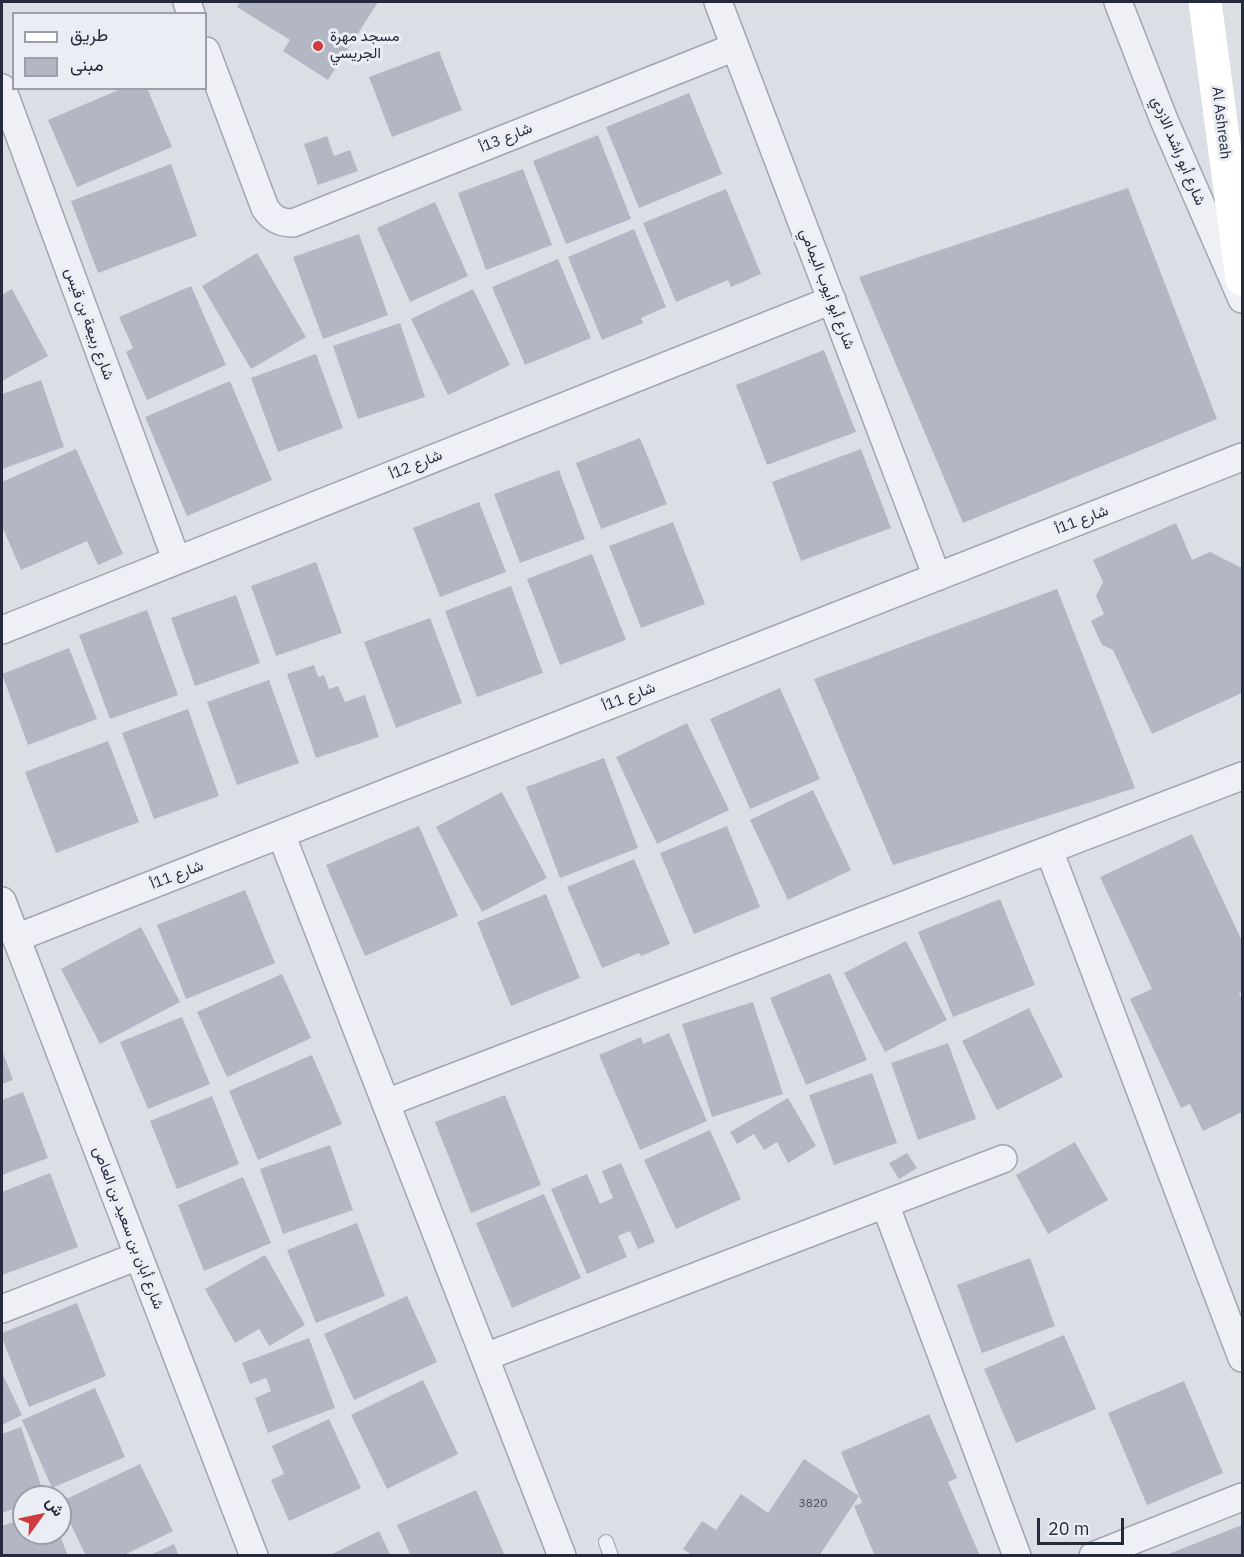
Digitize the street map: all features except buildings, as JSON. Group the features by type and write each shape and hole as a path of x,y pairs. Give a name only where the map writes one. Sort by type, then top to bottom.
{"street":[{"name":"شارع أبو أيوب اليمامي","path":"718,2 937,577"},
{"name":"شارع أبو راشد الازدي","path":"1118,2 1164,120 1242,299"},
{"name":"Al Ashreah","path":"1205,2 1242,279"},
{"name":"شارع 13أ","path":"207,54 265,208 276,220 293,223 735,47"},
{"name":"شارع ربيعة بن قيس","path":"2,88 176,560"},
{"path":"1228,178 1242,132"},
{"name":"شارع 12أ","path":"2,630 832,300"},
{"name":"شارع 11أ","path":"16,938 1242,457"},
{"path":"386,1103 1242,776"},
{"path":"281,834 562,1556"},
{"path":"1049,850 1242,1358"},
{"name":"شارع أبان بن سعيد بن العاص","path":"2,901 254,1556"},
{"path":"485,1357 1003,1159"},
{"path":"885,1204 1017,1556"},
{"path":"2,1309 138,1256"},
{"path":"1093,1556 1242,1497"}],"place":[{"name":"مسجد مهرة الجريسي","path":"318,46"}]}
